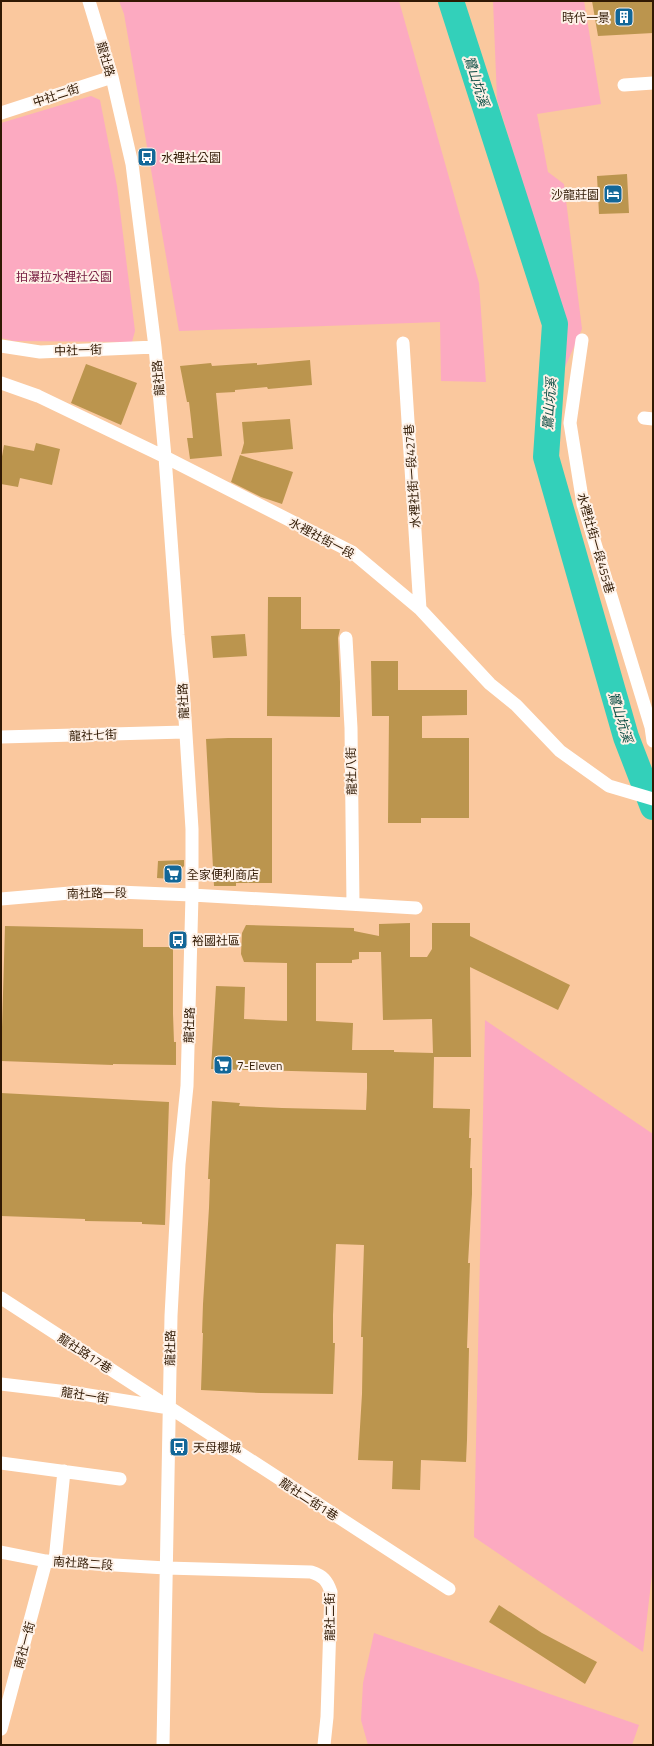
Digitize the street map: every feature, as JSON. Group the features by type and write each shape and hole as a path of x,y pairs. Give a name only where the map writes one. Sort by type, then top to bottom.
{"street":[{"name":"龍社路","path":"89,1 112,77 132,164 155,347 165,457 192,829 192,895 187,1086 179,1164 171,1316 169,1408"},
{"name":"中社二街","path":"1,113 112,77"},
{"path":"624,85 653,83"},
{"name":"水裡社街一段455巷","path":"582,340 570,424 583,504 651,727 653,741"},
{"name":"水裡社街一段427巷","path":"403,343 420,609"},
{"name":"中社一街","path":"1,346 40,352 155,347"},
{"name":"水裡社街一段","path":"1,384 38,396 165,457 352,552 420,609 490,684 516,705 560,752 609,786 653,799"},
{"name":"龍社八街","path":"346,638 350,728 353,904"},
{"name":"龍社七街","path":"1,737 185,732"},
{"name":"南社路一段","path":"1,899 93,891 192,895"},
{"path":"192,895 416,908"},
{"name":"龍社路17巷","path":"1,1298 169,1408"},
{"name":"龍社一街","path":"1,1384 76,1393 169,1408"},
{"path":"163,1745 169,1408"},
{"name":"龍社二街1巷","path":"169,1408 449,1589"},
{"path":"1,1463 120,1479"},
{"name":"南社一街","path":"1,1729 50,1561 64,1472"},
{"name":"南社路二段","path":"1,1552 50,1561 166,1568"},
{"name":"龍社二街","path":"166,1568 311,1572 320,1575 327,1581 331,1592 327,1717 324,1745"}],"green space":[{"path":"119,1 399,1 479,283 486,382 441,381 440,322 179,331 124,14"},
{"path":"493,1 584,1 601,104 537,114 548,172 564,184 582,329 565,367 565,320 497,99"},
{"name":"拍瀑拉水裡社公園","path":"91,96 100,100 117,186 135,331 132,342 14,341 1,338 1,123"},
{"path":"485,1020 653,1134 653,1566 643,1652 474,1537"},
{"path":"374,1633 639,1725 632,1745 368,1745 361,1720 363,1683"}],"building":[{"name":"時代一景","path":"592,1 653,1 653,33 598,36"},
{"name":"沙龍莊園","path":"627,174 629,213 599,214 597,176"},
{"path":"310,360 312,385 268,389 267,387 235,390 235,392 216,393 222,456 190,459 187,438 193,438 191,419 189,402 187,402 180,366 211,363 212,366 257,363 257,365"},
{"path":"86,364 137,383 121,425 71,403"},
{"path":"290,419 293,449 241,454 244,443 242,422"},
{"path":"36,443 60,449 52,485 20,478 18,487 1,484 1,462 4,445 34,451"},
{"path":"240,455 293,472 282,504 261,497 231,482"},
{"path":"268,597 301,597 301,629 340,629 338,638 340,717 267,716"},
{"path":"245,634 247,656 213,658 211,636"},
{"path":"371,661 398,661 398,690 467,690 467,715 422,716 422,738 469,738 469,818 421,818 421,823 388,823 389,716 372,716"},
{"path":"272,738 272,883 236,883 236,886 214,886 206,739"},
{"path":"184,860 184,866 170,879 157,878 158,861"},
{"path":"410,923 410,957 427,957 432,949 432,923 470,923 470,936 570,985 558,1010 470,967 471,1057 434,1057 433,1108 470,1109 469,1138 471,1138 470,1168 472,1168 472,1194 468,1263 470,1263 467,1348 469,1348 467,1440 466,1462 421,1460 420,1490 392,1489 393,1461 358,1460 362,1394 363,1337 361,1337 364,1245 336,1244 333,1315 333,1343 335,1343 333,1394 201,1390 203,1304 209,1208 210,1179 208,1179 212,1101 240,1103 239,1106 366,1110 367,1088 367,1073 211,1069 216,986 245,987 244,1019 287,1021 287,963 244,962 241,954 242,933 246,925 354,928 354,931 379,936 379,924","holes":["359,952 381,952 383,1020 432,1019 433,1053 394,1052 394,1050 352,1050 353,1023 316,1021 316,963 352,963 352,960 359,959"]},
{"path":"5,926 143,929 143,947 173,947 173,1014 174,1042 176,1042 176,1065 113,1065 1,1061"},
{"path":"1,1093 169,1102 165,1225 142,1224 142,1222 85,1221 85,1219 1,1216"},
{"path":"499,1605 542,1633 597,1662 585,1684 489,1622"}],"waterway":[{"name":"鷺山坑溪","path":"451,1 555,324 546,457 626,737 653,807"}],"place":[{"name":"時代一景","path":"624,17"},
{"name":"水裡社公園","path":"147,157"},
{"name":"沙龍莊園","path":"613,194"},
{"name":"全家便利商店","path":"173,874"},
{"name":"裕國社區","path":"178,940"},
{"name":"7-Eleven","path":"223,1065"},
{"name":"天母櫻城","path":"179,1447"}]}
